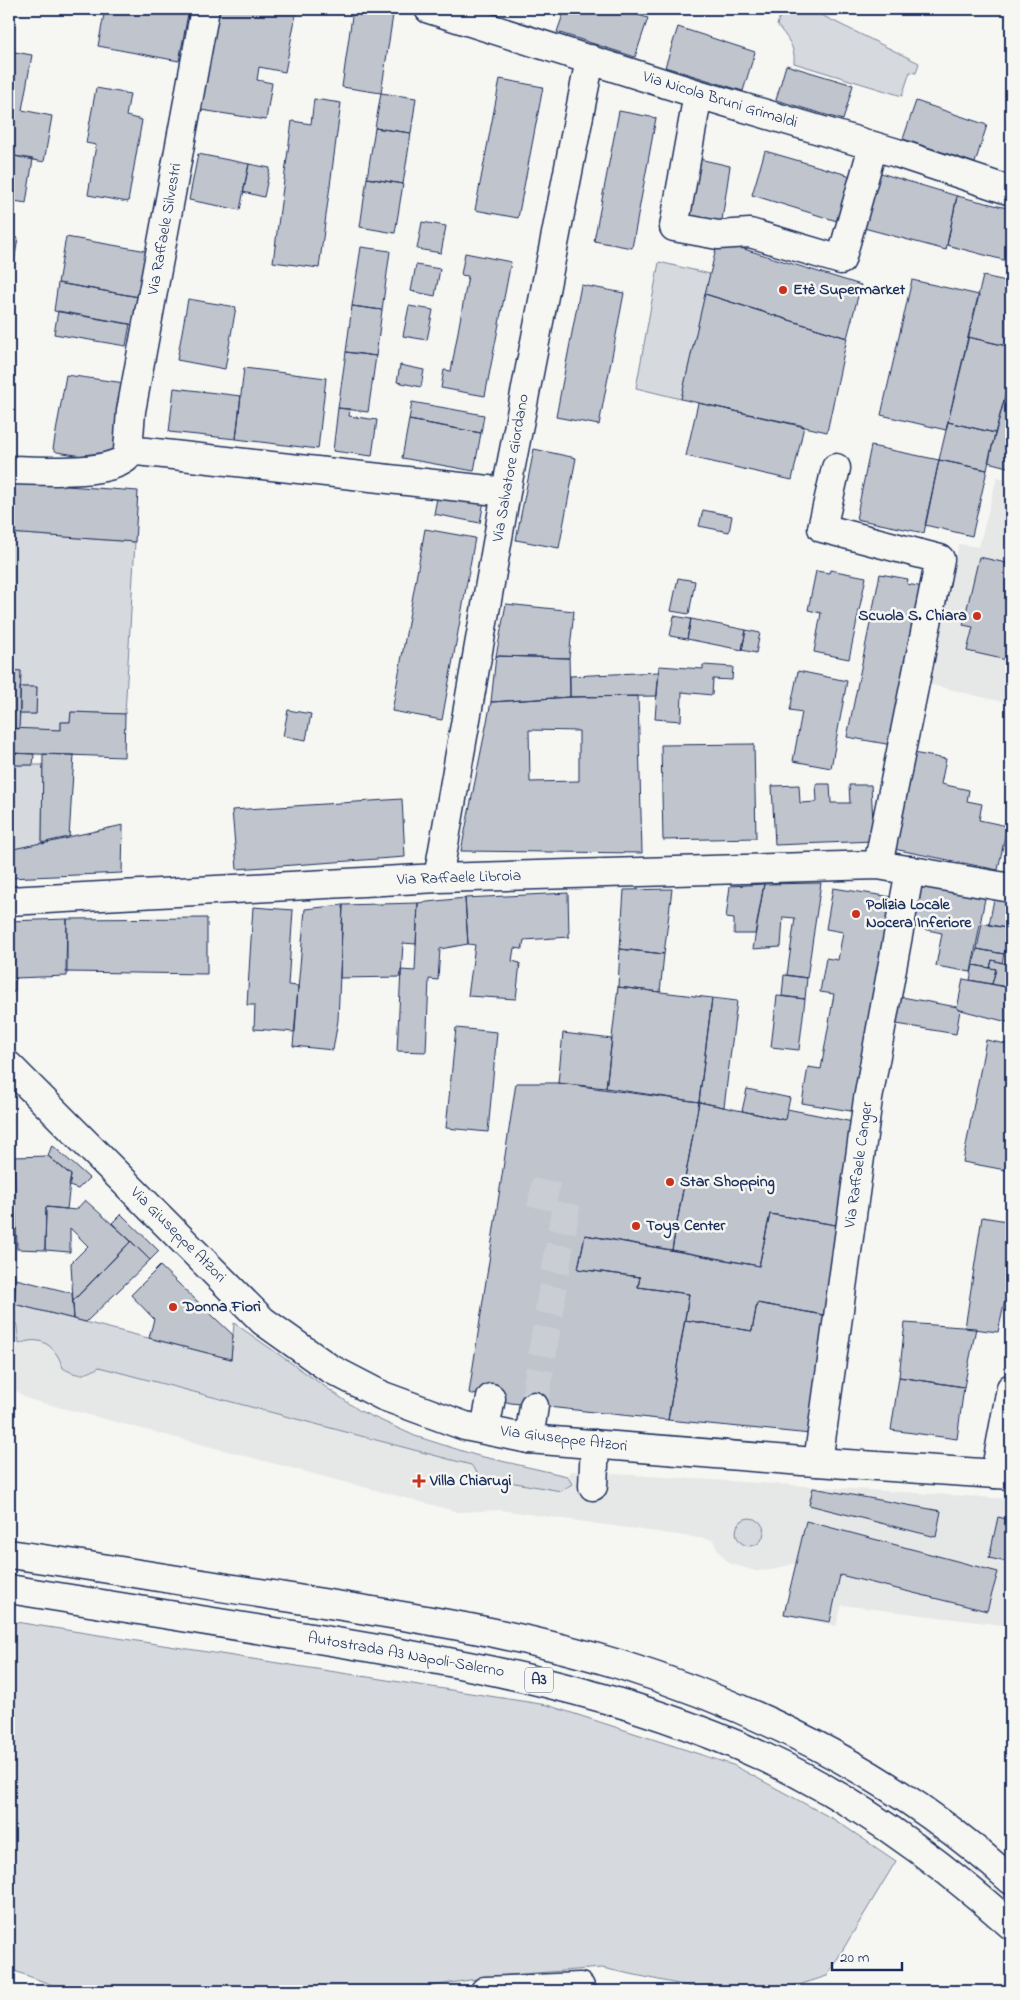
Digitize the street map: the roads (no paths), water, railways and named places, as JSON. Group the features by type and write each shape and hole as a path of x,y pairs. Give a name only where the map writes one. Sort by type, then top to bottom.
{"main road":[{"name":"Via Raffaele Silvestri","path":"128,450 131,411 205,9"},
{"name":"Via Nicola Bruni Grimaldi","path":"429,9 698,94 873,146 1011,191"},
{"name":"Via Salvatore Giordano","path":"438,878 506,492 590,59"},
{"path":"698,94 674,227 718,235 750,233 841,260 873,146"},
{"path":"9,470 66,471 118,465 126,458 128,450 506,492"},
{"path":"836,468 822,528 940,558 878,865"},
{"name":"Via Raffaele Libroia","path":"9,900 438,878 878,865 1011,888"},
{"name":"Via Raffaele Canger","path":"818,1462 868,1099 910,870"},
{"name":"Via Giuseppe Atzori","path":"9,1066 263,1321 329,1368 383,1396 465,1426 529,1439 1003,1475"},
{"path":"1003,1475 1011,1388"},
{"path":"485,1429 491,1398"},
{"path":"529,1439 534,1406"},
{"path":"593,1486 595,1444"},
{"name":"A3","path":"9,1554 416,1618 514,1638 617,1664 694,1690 755,1715 818,1745 911,1802 972,1847 1011,1880"},
{"name":"Autostrada A3 Napoli-Salerno","path":"9,1589 464,1664 569,1688 656,1714 768,1759 849,1802 936,1861 1011,1925"},
{"path":"485,1991 580,1987"}],"tunnel":[{"path":"530,1192 567,1199 534,1406"}],"place":[{"name":"Etè Supermarket","path":"783,290"},
{"name":"Scuola S. Chiara","path":"977,616"},
{"name":"Polizia Locale Nocera Inferiore","path":"856,914"},
{"name":"Star Shopping","path":"670,1182"},
{"name":"Toys Center","path":"636,1226"},
{"name":"Donna Fiorì","path":"173,1307"},
{"name":"Villa Chiarugi","path":"419,1481"}]}
